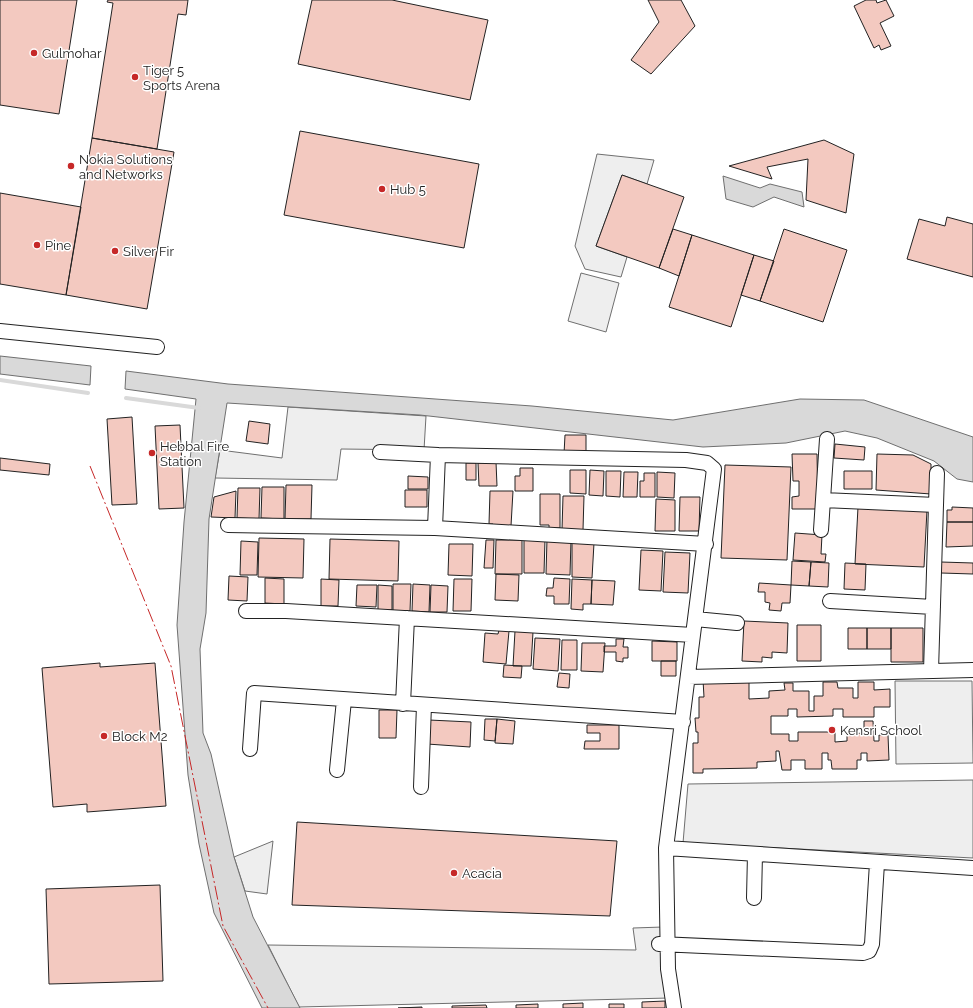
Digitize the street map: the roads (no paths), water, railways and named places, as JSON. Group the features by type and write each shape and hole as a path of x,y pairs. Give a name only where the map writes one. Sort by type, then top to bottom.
{"street":[{"path":"0,331 158,347"},
{"path":"821,530 826,439"},
{"path":"380,452 438,456 686,460 711,465 714,473 706,544 666,848 663,944 674,1008"},
{"path":"435,528 438,456"},
{"path":"931,671 937,473"},
{"path":"823,500 936,505"},
{"path":"228,525 435,528 706,544"},
{"path":"830,602 933,607"},
{"path":"246,611 286,611 693,635"},
{"path":"403,704 407,618"},
{"path":"695,620 737,623"},
{"path":"688,677 973,670"},
{"path":"250,749 254,693 683,722"},
{"path":"337,770 344,700"},
{"path":"421,787 424,705"},
{"path":"666,848 853,860 877,863 973,868"},
{"path":"754,898 755,854"},
{"path":"663,944 863,953 869,951 872,944 877,863"}],"waterway":[{"path":"0,380 88,393"},
{"path":"126,398 199,408"}],"place":[{"name":"Gulmohar","path":"34,53"},
{"name":"Tiger 5 Sports Arena","path":"135,77"},
{"name":"Nokia Solutions and Networks","path":"71,166"},
{"name":"Hub 5","path":"382,189"},
{"name":"Pine","path":"37,245"},
{"name":"Silver Fir","path":"115,251"},
{"name":"Hebbal Fire Station","path":"152,453"},
{"name":"Kensri School","path":"832,730"},
{"name":"Block M2","path":"104,736"},
{"name":"Acacia","path":"454,873"}]}
